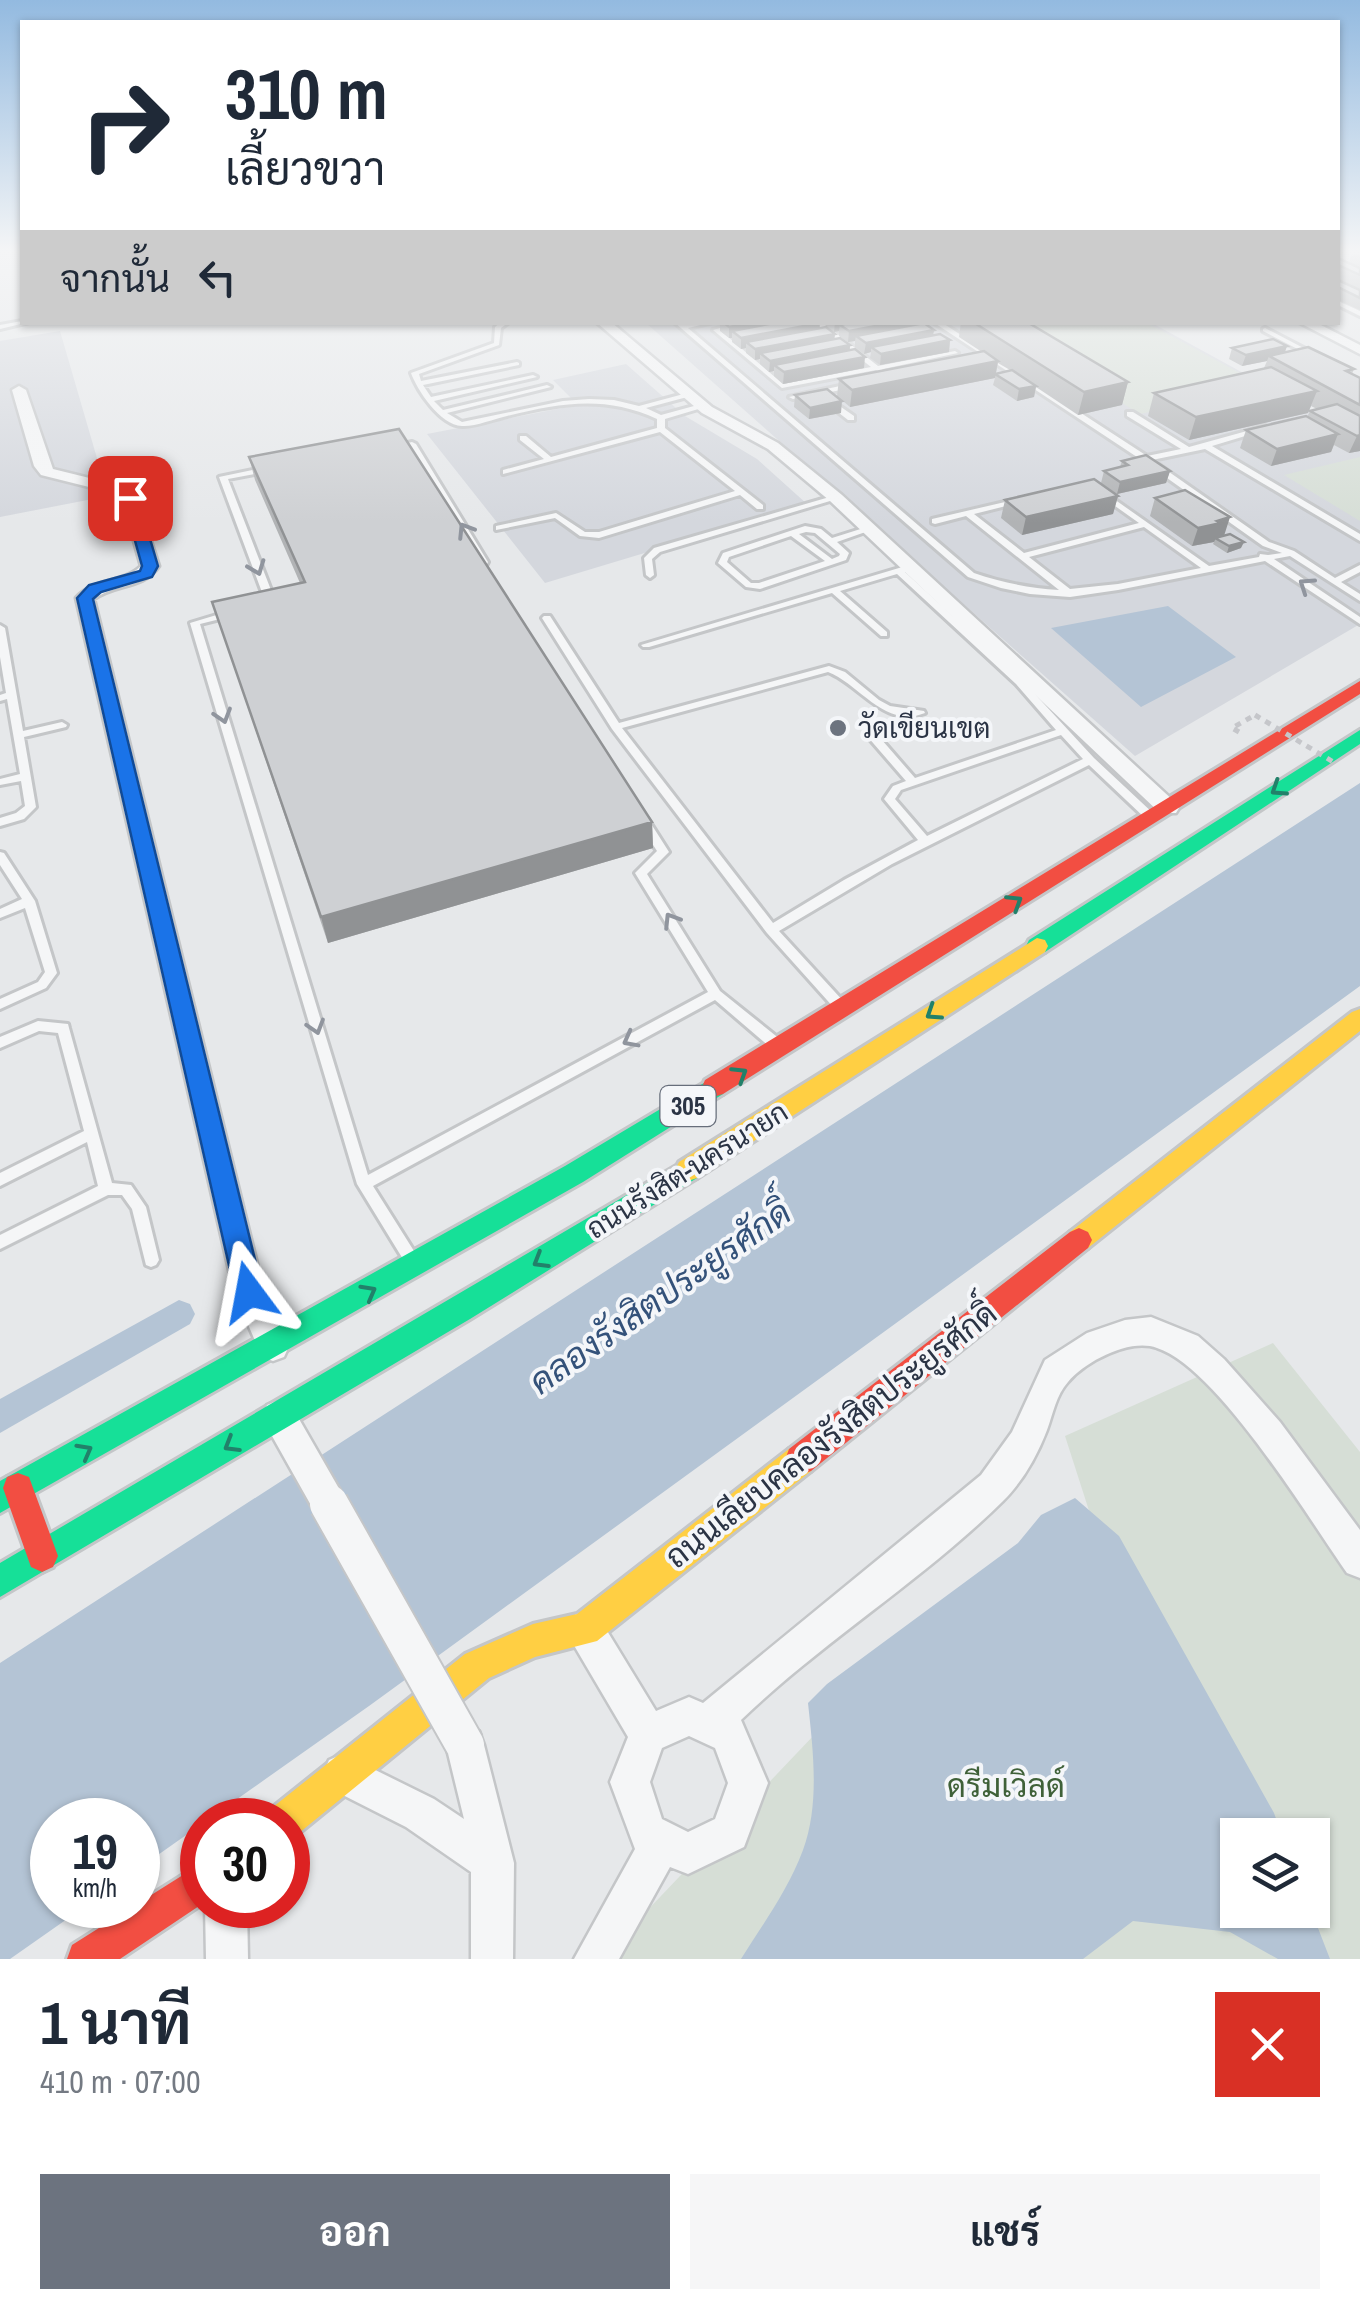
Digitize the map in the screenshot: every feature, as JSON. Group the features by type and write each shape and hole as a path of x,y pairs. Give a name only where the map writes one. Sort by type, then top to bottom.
{"main road":[{"name":"ถนนรังสิต-นครนายก","path":"9,1493 416,1266 781,1048 1360,686"},
{"name":"ถนนรังสิต-นครนายก","path":"0,1580 758,1127 1360,736"},
{"name":"ถนนเลียบคลองรังสิตประยูรศักดิ์","path":"310,1801 477,1666 533,1641 585,1629 1360,1018"},
{"path":"9,1493 42,1556"},
{"path":"86,1959 180,1897"}],"street":[{"path":"624,340 695,400 774,446 836,498 1160,812"},
{"path":"19,390 42,466 53,476 128,492 150,566 136,580 95,588 85,598 249,1292 274,1346"},
{"path":"708,1725 751,1681 898,1568 995,1485 1028,1437 1045,1390 1061,1366 1130,1333 1162,1333 1199,1355 1233,1389 1360,1560"},
{"path":"279,1416 464,1745 485,1810 492,1864 492,1959"},
{"path":"585,1629 648,1735"},
{"path":"688,1716 730,1736 748,1783 730,1833 688,1854 646,1833 630,1782 648,1735 688,1716"},
{"path":"343,1774 420,1813 492,1864"},
{"path":"595,1959 662,1841"},
{"path":"226,1928 227,1959"}],"lane":[{"path":"497,340 517,364 567,402"},
{"path":"697,340 971,576 1047,596 1070,595 1291,553"},
{"path":"726,340 778,385 787,386 955,354 941,340"},
{"path":"792,397 890,377 841,340"},
{"path":"962,340 1146,460 1266,544 1291,553 1360,598"},
{"path":"1286,340 1330,363"},
{"path":"828,349 866,342"},
{"path":"497,344 422,369 414,377 452,422 462,424 567,402 642,406 695,400"},
{"path":"738,352 757,348"},
{"path":"842,360 878,353"},
{"path":"1296,360 1315,355"},
{"path":"948,366 987,358"},
{"path":"752,363 771,360"},
{"path":"418,384 517,364"},
{"path":"765,374 784,370"},
{"path":"432,399 533,377"},
{"path":"442,412 547,388"},
{"path":"818,392 851,418"},
{"path":"661,418 695,400"},
{"path":"642,406 661,418"},
{"path":"1130,414 1188,450"},
{"path":"661,418 662,429 760,507"},
{"path":"1146,460 1276,424"},
{"path":"506,472 662,429"},
{"path":"523,438 550,460"},
{"path":"374,451 412,444 496,580"},
{"path":"1206,446 1360,538"},
{"path":"280,467 223,477 271,604 194,623 364,1184 416,1266"},
{"path":"1094,487 1208,569"},
{"path":"499,528 556,514 583,534 599,535 741,492"},
{"path":"650,576 648,558 657,550 836,498"},
{"path":"935,521 1024,499"},
{"path":"968,513 1070,595"},
{"path":"1022,556 1144,524"},
{"path":"813,529 831,541 846,556 754,587 722,563 726,555 792,533 813,529"},
{"path":"831,541 870,529"},
{"path":"792,533 831,562"},
{"path":"1266,544 1263,556 1360,621"},
{"path":"1334,582 1360,568"},
{"path":"646,645 905,569 1019,682 1090,760 1160,812"},
{"path":"834,590 884,634"},
{"path":"547,618 616,727 722,871 844,1010"},
{"path":"0,628 6,697 19,736 31,807 20,816 0,822"},
{"path":"616,727 829,670 839,673 888,711 920,713"},
{"path":"19,736 62,726"},
{"path":"924,840 888,799 890,792 1063,731"},
{"path":"871,734 913,782"},
{"path":"771,930 924,840 1090,760"},
{"path":"0,782 26,776"},
{"path":"642,818 662,852 641,872 716,994 781,1048"},
{"path":"0,856 28,901 51,973 42,985 0,1004"},
{"path":"0,914 28,901"},
{"path":"364,1184 716,994"},
{"path":"0,1042 38,1026 63,1028 106,1189"},
{"path":"0,1180 92,1133"},
{"path":"0,1242 106,1189 126,1189 139,1208 151,1260"}],"path":[{"path":"1254,715 1335,763"}],"shaded area":[{"path":"63,340 108,496 0,517 0,341"},
{"path":"666,340 1184,340 1360,437 1360,624 1135,756"},
{"path":"626,364 685,416 757,459 807,504 545,583 427,434 578,405 553,380"}],"green space":[{"path":"1019,340 1179,340 1264,386 1140,414"},
{"path":"1360,457 1360,521 1284,475"},
{"name":"ดรีมเวิลด์","path":"1273,1343 1360,1452 1360,1959 601,1959 835,1713 1092,1520 1065,1436"}],"water":[{"path":"1168,606 1236,657 1141,707 1051,628"},
{"name":"คลองรังสิตประยูรศักดิ์","path":"1360,783 1360,986 239,1798 180,1798 180,1839 160,1853 160,1798 30,1798 30,1928 54,1928 10,1959 0,1959 0,1663"},
{"path":"1075,1498 1119,1536 1274,1813 1276,1818 1220,1818 1220,1928 1318,1928 1330,1959 1278,1959 1230,1932 1133,1921 1083,1959 741,1959 790,1879 808,1832 814,1777 808,1703 827,1684 1018,1543 1041,1515"}],"building":[{"path":"754,340 801,340 755,349 746,342"},
{"path":"827,340 843,340 850,345 770,361 760,353"},
{"path":"906,340 948,340 881,354 871,347"},
{"path":"1002,340 1058,340 1128,382 1084,392"},
{"path":"1267,340 1287,346 1246,355 1232,348"},
{"path":"1308,347 1354,369 1346,371 1360,378 1360,405 1269,356"},
{"path":"855,349 865,357 784,372 774,365"},
{"path":"984,351 998,361 852,390 839,379"},
{"path":"1271,367 1317,391 1196,417 1154,393"},
{"path":"1012,370 1036,386 1019,389 995,374"},
{"path":"827,389 842,401 810,408 795,395"},
{"path":"1337,404 1360,416 1360,435 1310,411"},
{"path":"1306,416 1338,434 1277,449 1246,430"},
{"path":"399,429 652,822 321,917 212,602 305,582 249,457"},
{"path":"1146,455 1170,471 1120,482 1104,471 1128,465 1122,461"},
{"path":"1094,479 1118,496 1026,517 1005,500"},
{"path":"1185,490 1230,517 1198,528 1155,498"},
{"path":"1230,534 1244,542 1229,546 1215,538"}],"waterway":[{"path":"0,1417 179,1314"}],"traffic: fast":[{"path":"1037,946 1360,736"},
{"path":"0,1498 574,1174 714,1087"},
{"path":"0,1581 460,1310 688,1170"}],"traffic: slow":[{"path":"688,1170 1037,946"},
{"path":"1079,1240 1360,1018"},
{"path":"310,1801 477,1666 533,1641 585,1629 800,1460"}],"traffic: jam":[{"path":"714,1087 1360,686"},
{"path":"800,1460 1079,1240"},
{"path":"18,1488 42,1556"},
{"path":"86,1959 180,1897"}],"place":[{"name":"วัดเขียนเขต","path":"838,728"}],"route":[{"path":"130,498 150,566 136,580 95,588 85,598 249,1292"}]}
